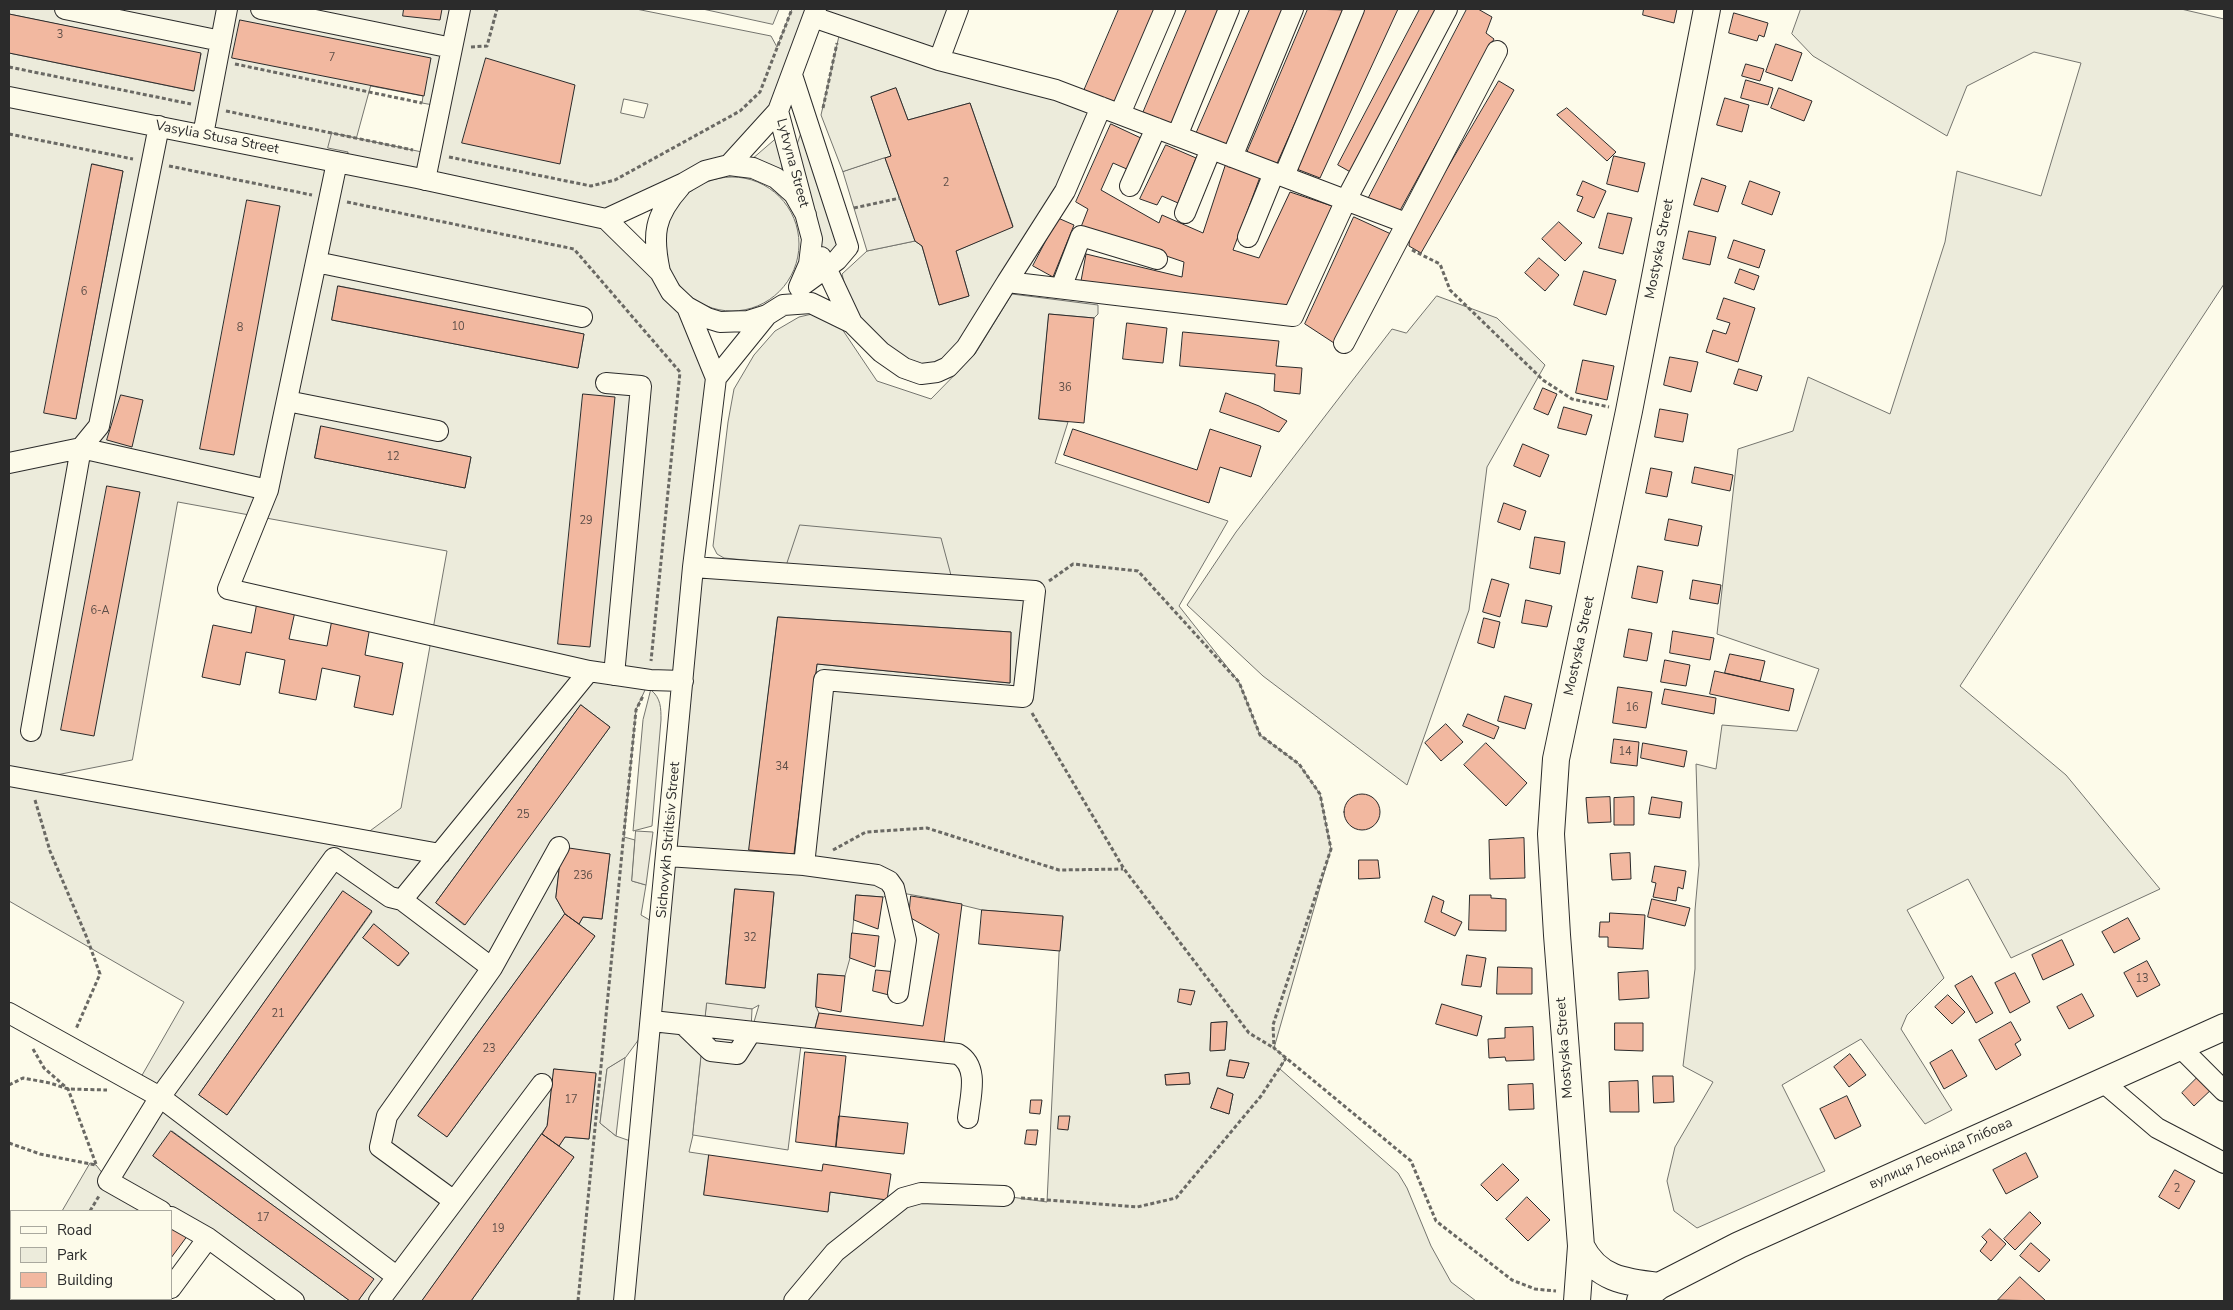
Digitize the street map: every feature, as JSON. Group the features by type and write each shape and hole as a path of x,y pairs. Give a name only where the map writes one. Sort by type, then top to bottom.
{"main road":[{"name":"Mostyska Street","path":"1577,1299 1581,1246 1551,834 1556,759 1629,411 1707,9"},
{"name":"вулиця Леоніда Глібова","path":"1577,1299 1583,1280 1597,1274 1628,1286 1739,1245 2224,1026"},
{"path":"1581,1246 1586,1257 1628,1286"}],"street":[{"path":"65,9 219,50"},
{"path":"203,135 227,9"},
{"path":"261,9 452,48"},
{"path":"425,180 460,9"},
{"path":"939,60 958,9"},
{"path":"684,183 667,201 657,223 655,248 660,272 670,292 687,307 706,318 720,322 748,322 775,310 811,303 852,323 881,352 904,368 921,374 938,372 948,367 966,348 1065,192 1165,9"},
{"path":"1177,136 1229,9"},
{"path":"1232,157 1294,9"},
{"path":"1248,237 1279,175 1354,9"},
{"path":"1007,282 1293,316 1346,200 1447,9"},
{"path":"814,13 841,27 939,60 1056,90 1406,223"},
{"name":"Lytvyna Street","path":"729,166 778,111 814,13"},
{"path":"1344,343 1497,51"},
{"path":"792,75 848,247 837,260 800,287"},
{"name":"Vasylia Stusa Street","path":"9,97 337,162 606,219"},
{"name":"Lytvyna Street","path":"775,310 800,287 809,264 812,240 778,111"},
{"path":"30,730 81,448 99,426 159,126"},
{"path":"1130,186 1156,128"},
{"path":"1184,213 1211,149"},
{"path":"337,162 268,490 228,589 589,671 650,680 683,681"},
{"name":"Lytvyna Street","path":"684,183 705,171 729,166 753,168 776,178 794,194 806,216"},
{"path":"660,272 606,219 684,183"},
{"path":"1061,288 1081,236 1157,259"},
{"path":"812,240 852,323"},
{"path":"316,262 582,318"},
{"name":"Sichovykh Striltsiv Street","path":"624,1301 652,1021 693,567 716,378 687,307"},
{"path":"716,378 775,310"},
{"path":"606,383 641,386 614,676"},
{"path":"287,401 438,430"},
{"path":"9,462 81,448 268,490"},
{"path":"693,567 1035,591 1023,697 824,680 804,866"},
{"path":"402,900 589,671"},
{"path":"9,776 440,854"},
{"path":"454,1201 380,1148 387,1116 492,968 559,848"},
{"path":"667,856 804,866 877,875 886,878 896,892 906,940 898,993"},
{"path":"159,1210 102,1173 160,1097 334,858 390,897 402,900 492,968"},
{"path":"9,1013 160,1097 396,1276"},
{"path":"652,1021 958,1054 968,1061 972,1071 968,1118"},
{"path":"2179,1046 2224,1091"},
{"path":"2103,1082 2157,1128 2224,1163"},
{"path":"379,1301 542,1084"},
{"path":"794,1301 835,1252 903,1198 921,1193 1004,1196"},
{"path":"172,1218 208,1238 294,1301"},
{"path":"172,1287 208,1238"}],"path":[{"path":"452,48 488,46 497,9"},
{"path":"9,67 591,186 615,180 740,111 747,105 760,92 792,9"},
{"path":"821,116 841,27"},
{"path":"219,50 440,106"},
{"path":"9,134 574,249 680,372 650,680 636,710 578,1301"},
{"path":"851,199 854,208 900,198"},
{"path":"1406,223 1406,248 1440,264 1450,290 1543,380 1572,399 1629,411"},
{"path":"1035,591 1073,564 1138,571 1239,682 1260,735 1299,764 1320,794 1331,849 1273,1025 1274,1048"},
{"path":"1023,697 1124,869 1248,1033 1274,1048 1411,1160 1436,1221 1512,1280 1534,1289 1577,1299"},
{"path":"29,780 50,851 87,938 100,974 69,1046"},
{"path":"804,866 866,832 927,828 1059,870 1124,869"},
{"path":"28,1043 44,1068 68,1089 102,1173"},
{"path":"1004,1196 1137,1207 1176,1198 1261,1096 1286,1058"},
{"path":"9,1085 23,1078 50,1083 68,1089 114,1090"},
{"path":"9,1143 102,1173"}],"green space":[{"path":"9,9 636,9 771,36 777,47 792,9 958,9 939,60 1101,107 1065,191 948,367 921,374 853,317 842,274 867,251 915,241 922,246 939,305 969,296 956,251 1013,226 970,103 908,120 896,88 871,97 891,156 843,172 821,115 841,27 814,17 778,111 729,165 607,219 660,272 716,378 696,567 787,564 724,558 717,554 713,546 728,422 734,389 754,355 775,331 799,317 812,314 840,326 877,381 931,399 975,354 1012,294 1098,305 1098,314 1094,318 1049,314 1039,419 1068,422 1055,463 1228,521 1179,606 1239,682 1260,735 1299,764 1320,794 1331,849 1274,1048 1286,1058 1280,1069 1398,1173 1407,1188 1431,1246 1451,1282 1476,1301 794,1301 830,1256 783,1301 471,1301 574,1157 559,1146 565,1137 589,1139 596,1074 554,1069 547,1126 422,1301 358,1301 373,1279 172,1131 153,1156 350,1301 294,1301 172,1210 63,1210 90,1163 96,1165 108,1180 160,1097 137,1084 184,1002 9,901 9,53 193,91 201,54 9,14","holes":["371,86 423,96 422,103 439,106 417,178 348,164 348,152 331,133 356,138","624,99 648,104 644,118 621,113","93,164 123,171 76,418","339,286 584,334 578,368 332,320","321,427 471,457 465,488 315,458","178,502 447,551 401,808 359,839 31,780 132,760","778,617 1011,632 1010,683 817,664 794,854 750,850","650,680 683,682 660,926 641,915 646,885 632,881 635,840 624,837 636,710","581,705 610,727 464,925 436,903","562,848 610,854 602,919 583,917 579,924 595,936 447,1137 418,1115 565,914 556,898","735,889 774,893 765,988 726,984","343,892 372,912 227,1115 199,1095","896,892 982,910 1063,917 1059,953 1047,1202 1004,1196 887,1200 830,1192 828,1211 704,1194 709,1155 689,1152 693,1135 707,1004 752,1009 759,1005 751,1032 812,1038 819,1013 816,1007 818,974 845,976 850,958 856,895 883,897","374,925 409,953 399,966 363,938","1227,1022 1225,1050 1210,1050 1211,1023","651,1023 639,1144 616,1136 600,1123 607,1069 625,1058","1230,1060 1249,1063 1244,1078 1227,1075","1189,1073 1190,1084 1166,1085 1165,1075","1218,1088 1233,1094 1229,1114 1211,1108"]},
{"path":"703,9 779,9 773,24"},
{"path":"1801,9 2181,9 2224,19 2224,284 1960,686 2066,775 2160,889 2011,958 1968,879 1907,910 1944,978 1907,1015 1901,1029 1952,1110 1925,1124 1861,1039 1782,1085 1825,1171 1697,1228 1674,1211 1667,1181 1675,1147 1713,1082 1683,1066 1695,969 1695,910 1699,865 1696,764 1716,769 1722,725 1797,731 1819,669 1717,634 1738,449 1793,431 1808,377 1890,414 1945,242 1957,171 2041,196 2081,63 2034,52 1967,86 1947,136 1813,56 1792,34"},
{"path":"801,134 806,135 841,245 835,257 823,256 797,145"},
{"path":"777,138 780,139 783,179 748,163"},
{"path":"732,177 758,182 769,188 779,197 788,207 794,218 799,244 794,270 788,281 779,291 769,300 758,306 732,311 706,306 695,300 685,291 676,281 670,270 665,244 670,218 676,207 685,197 695,188 706,182"},
{"path":"1437,296 1497,318 1545,365 1487,467 1469,610 1407,785 1263,676 1187,605 1236,532 1392,329 1406,333"},
{"path":"651,690 659,700 661,716 652,826 633,831 643,720"}],"shaded area":[{"path":"332,133 422,152 417,178 348,164 348,152 328,148"},
{"path":"885,158 915,241 867,251 843,172"},
{"path":"800,525 941,538 952,579 787,564"},
{"path":"636,831 653,832 646,885 632,881"},
{"path":"707,1003 752,1009 751,1031 802,1037 788,1150 693,1135"},
{"path":"625,1058 616,1136 600,1123 607,1069"}],"building":[{"path":"404,9 442,9 440,20 403,16"},
{"path":"1119,9 1155,9 1113,105 1083,93"},
{"path":"1187,9 1223,9 1172,125 1143,113"},
{"path":"1250,9 1287,9 1224,150 1196,134"},
{"path":"1308,9 1345,10 1275,168 1246,155"},
{"path":"1359,9 1398,9 1320,178 1294,168"},
{"path":"1420,9 1440,9 1354,174 1338,165"},
{"path":"1467,9 1478,9 1492,17 1486,33 1494,39 1397,216 1366,203"},
{"path":"1644,9 1677,9 1674,23 1643,15"},
{"path":"1734,13 1768,23 1764,37 1759,35 1757,41 1729,33"},
{"path":"9,14 201,53 194,91 9,53"},
{"path":"240,20 431,58 424,96 232,58"},
{"path":"1776,44 1802,53 1792,81 1766,72"},
{"path":"486,58 575,85 560,164 462,143"},
{"path":"1746,64 1764,69 1760,81 1742,76"},
{"path":"1746,80 1773,88 1768,105 1741,98"},
{"path":"1499,81 1514,90 1421,253 1409,246 1410,232"},
{"path":"896,88 908,120 970,103 1013,227 956,251 969,296 939,305 922,246 915,241 885,158 891,156 871,97"},
{"path":"1779,88 1812,101 1804,121 1771,108"},
{"path":"1725,98 1749,105 1742,132 1717,125"},
{"path":"1567,108 1616,152 1607,161 1557,115"},
{"path":"1111,124 1143,139 1129,170 1113,163 1101,190 1159,223 1162,215 1203,233 1226,163 1260,177 1233,250 1259,258 1290,192 1332,206 1291,312 1081,281 1086,254 1182,277 1184,262 1081,227 1088,209 1076,202"},
{"path":"1166,145 1196,158 1178,203 1162,196 1157,205 1140,199"},
{"path":"1614,156 1645,163 1638,192 1607,184"},
{"path":"92,164 123,171 76,419 44,413"},
{"path":"1702,178 1726,186 1718,212 1694,205"},
{"path":"1583,181 1606,191 1594,218 1577,211 1583,197 1577,195"},
{"path":"1750,181 1780,192 1772,215 1742,204"},
{"path":"247,200 280,206 234,455 200,449"},
{"path":"1608,213 1632,218 1623,254 1599,248"},
{"path":"1354,217 1391,234 1334,343 1305,324"},
{"path":"1058,218 1074,225 1053,277 1033,266"},
{"path":"1559,222 1582,243 1565,261 1542,239"},
{"path":"1689,231 1716,237 1710,265 1683,259"},
{"path":"1734,240 1765,250 1759,268 1728,258"},
{"path":"1539,258 1559,275 1545,291 1525,273"},
{"path":"1740,269 1759,276 1754,290 1735,283"},
{"path":"1584,271 1616,280 1606,315 1574,305"},
{"path":"338,286 584,334 578,368 332,320"},
{"path":"1724,298 1755,308 1738,362 1706,352 1713,330 1726,334 1730,323 1717,319"},
{"path":"1049,314 1094,318 1084,423 1039,419"},
{"path":"1127,323 1167,328 1163,363 1123,359"},
{"path":"1183,332 1279,341 1276,366 1302,368 1300,394 1274,391 1275,374 1180,366"},
{"path":"1670,357 1698,362 1691,392 1664,385"},
{"path":"1583,360 1614,366 1607,400 1576,393"},
{"path":"1739,369 1762,376 1757,391 1734,384"},
{"path":"1543,388 1557,394 1548,415 1534,409"},
{"path":"1226,393 1259,406 1287,421 1279,432 1220,412"},
{"path":"583,394 615,397 590,647 558,644"},
{"path":"121,395 143,400 132,447 107,440"},
{"path":"1564,407 1592,415 1586,435 1558,428"},
{"path":"1660,409 1688,414 1683,442 1655,437"},
{"path":"321,426 471,457 465,488 315,458"},
{"path":"1073,429 1197,470 1210,429 1261,446 1251,477 1220,467 1209,503 1064,455"},
{"path":"1523,444 1549,455 1540,477 1514,466"},
{"path":"1695,467 1733,475 1730,491 1692,483"},
{"path":"1651,468 1672,472 1667,497 1646,493"},
{"path":"107,486 140,492 94,736 61,730"},
{"path":"1504,503 1526,511 1520,530 1498,522"},
{"path":"1669,519 1702,526 1698,546 1665,540"},
{"path":"1535,537 1565,542 1560,574 1530,568"},
{"path":"1638,566 1663,571 1657,603 1632,598"},
{"path":"1492,579 1509,584 1500,617 1483,612"},
{"path":"1693,580 1721,585 1718,604 1690,599"},
{"path":"258,599 296,607 289,639 327,646 333,614 371,621 365,655 403,663 393,715 354,707 360,676 322,668 316,700 279,693 285,660 246,652 240,685 202,677 213,625 251,633"},
{"path":"1526,600 1552,606 1547,627 1522,623"},
{"path":"778,617 1011,632 1010,683 817,664 794,854 749,850"},
{"path":"1484,618 1500,622 1494,648 1478,643"},
{"path":"1629,629 1652,633 1647,661 1624,657"},
{"path":"1673,631 1714,638 1710,660 1670,653"},
{"path":"1730,654 1765,661 1760,681 1725,673"},
{"path":"1665,660 1690,665 1686,686 1661,682"},
{"path":"1715,671 1794,689 1789,711 1710,694"},
{"path":"1618,687 1652,692 1646,728 1613,723"},
{"path":"1665,689 1716,698 1714,714 1662,704"},
{"path":"1505,696 1532,704 1525,729 1498,721"},
{"path":"581,705 610,727 465,925 436,903"},
{"path":"1468,714 1499,727 1494,739 1463,726"},
{"path":"1446,724 1463,742 1441,761 1425,743"},
{"path":"1614,739 1639,742 1637,766 1611,763"},
{"path":"1486,743 1527,783 1506,806 1464,765"},
{"path":"1643,743 1687,751 1684,767 1641,758"},
{"path":"1362,794 1374,800 1380,812 1374,824 1362,830 1350,824 1344,812 1350,800"},
{"path":"1610,797 1611,822 1588,823 1586,798"},
{"path":"1634,797 1634,825 1614,825 1614,798"},
{"path":"1652,797 1682,802 1680,818 1649,814"},
{"path":"1524,838 1525,878 1490,879 1489,840"},
{"path":"562,847 610,854 602,919 583,917 579,924 565,914 556,898"},
{"path":"1630,853 1631,879 1612,880 1610,854"},
{"path":"1359,860 1378,860 1380,878 1359,879"},
{"path":"1655,866 1686,871 1683,889 1678,887 1676,901 1653,897 1656,883 1652,882"},
{"path":"735,889 774,892 765,988 726,984"},
{"path":"343,891 372,911 227,1115 199,1095"},
{"path":"856,895 883,897 878,929 854,920"},
{"path":"1470,895 1491,895 1491,898 1506,899 1506,931 1469,930"},
{"path":"911,896 962,904 943,1050 813,1036 819,1013 923,1026 939,934 909,917"},
{"path":"1433,896 1444,901 1441,912 1462,922 1455,936 1425,922"},
{"path":"1652,899 1690,908 1685,926 1648,917"},
{"path":"982,910 1063,916 1060,951 979,944"},
{"path":"1610,913 1645,915 1643,949 1608,947 1608,937 1599,937 1600,922 1609,922"},
{"path":"565,914 595,936 447,1137 418,1116"},
{"path":"2128,918 2140,939 2114,953 2102,932"},
{"path":"374,924 409,953 398,966 363,938"},
{"path":"852,933 879,936 875,967 850,958"},
{"path":"2062,940 2074,965 2043,980 2032,955"},
{"path":"1467,955 1486,958 1481,987 1462,985"},
{"path":"2147,961 2160,985 2137,997 2124,973"},
{"path":"1498,967 1532,968 1532,994 1497,994"},
{"path":"876,970 897,972 893,996 873,991"},
{"path":"1648,971 1649,998 1619,1000 1618,973"},
{"path":"2015,973 2030,1002 2010,1013 1995,983"},
{"path":"818,974 845,976 841,1012 816,1007"},
{"path":"1972,976 1993,1013 1976,1023 1955,986"},
{"path":"1180,989 1195,991 1191,1005 1178,1002"},
{"path":"2082,994 2094,1016 2069,1029 2057,1007"},
{"path":"1948,995 1965,1012 1952,1024 1935,1007"},
{"path":"1442,1004 1482,1016 1477,1036 1436,1024"},
{"path":"1227,1022 1225,1050 1210,1051 1211,1023"},
{"path":"2011,1022 2021,1040 2015,1044 2021,1055 1996,1070 1979,1040"},
{"path":"1615,1023 1643,1023 1643,1051 1615,1050"},
{"path":"1533,1027 1534,1060 1506,1061 1505,1057 1489,1058 1488,1039 1505,1038 1505,1028"},
{"path":"1952,1050 1967,1076 1944,1089 1930,1063"},
{"path":"805,1052 846,1056 836,1147 796,1142"},
{"path":"1850,1054 1866,1075 1849,1087 1834,1067"},
{"path":"1230,1060 1249,1063 1244,1078 1227,1076"},
{"path":"554,1069 596,1073 589,1139 565,1137 559,1146 542,1134 547,1126"},
{"path":"1189,1073 1190,1084 1166,1085 1165,1075"},
{"path":"2202,1073 2215,1086 2194,1106 2182,1093"},
{"path":"1653,1076 1673,1076 1674,1102 1654,1103"},
{"path":"1638,1081 1639,1112 1610,1112 1609,1082"},
{"path":"1533,1084 1534,1109 1509,1110 1508,1085"},
{"path":"1218,1088 1233,1094 1229,1114 1211,1108"},
{"path":"1847,1096 1861,1126 1835,1139 1820,1109"},
{"path":"1031,1100 1042,1100 1040,1114 1030,1113"},
{"path":"839,1116 908,1123 904,1154 836,1147"},
{"path":"1059,1116 1070,1116 1068,1130 1058,1129"},
{"path":"1027,1130 1038,1130 1036,1145 1025,1144"},
{"path":"171,1131 374,1279 358,1301 350,1301 153,1156"},
{"path":"542,1134 574,1157 471,1301 422,1301"},
{"path":"2026,1153 2038,1177 2006,1194 1993,1170"},
{"path":"709,1155 822,1171 823,1164 891,1174 887,1200 830,1192 828,1212 704,1195"},
{"path":"1503,1164 1519,1180 1497,1201 1481,1185"},
{"path":"2175,1170 2195,1181 2179,1209 2159,1197"},
{"path":"1527,1197 1550,1220 1528,1241 1506,1219"},
{"path":"2030,1212 2041,1223 2015,1250 2004,1239"},
{"path":"172,1225 188,1235 172,1257"},
{"path":"1990,1229 2006,1244 1991,1261 1980,1251 1987,1242 1982,1237"},
{"path":"2031,1243 2050,1260 2039,1272 2020,1256"},
{"path":"2020,1277 2046,1301 1998,1300"},
{"path":"98,1300 141,1300 140,1301"}]}
